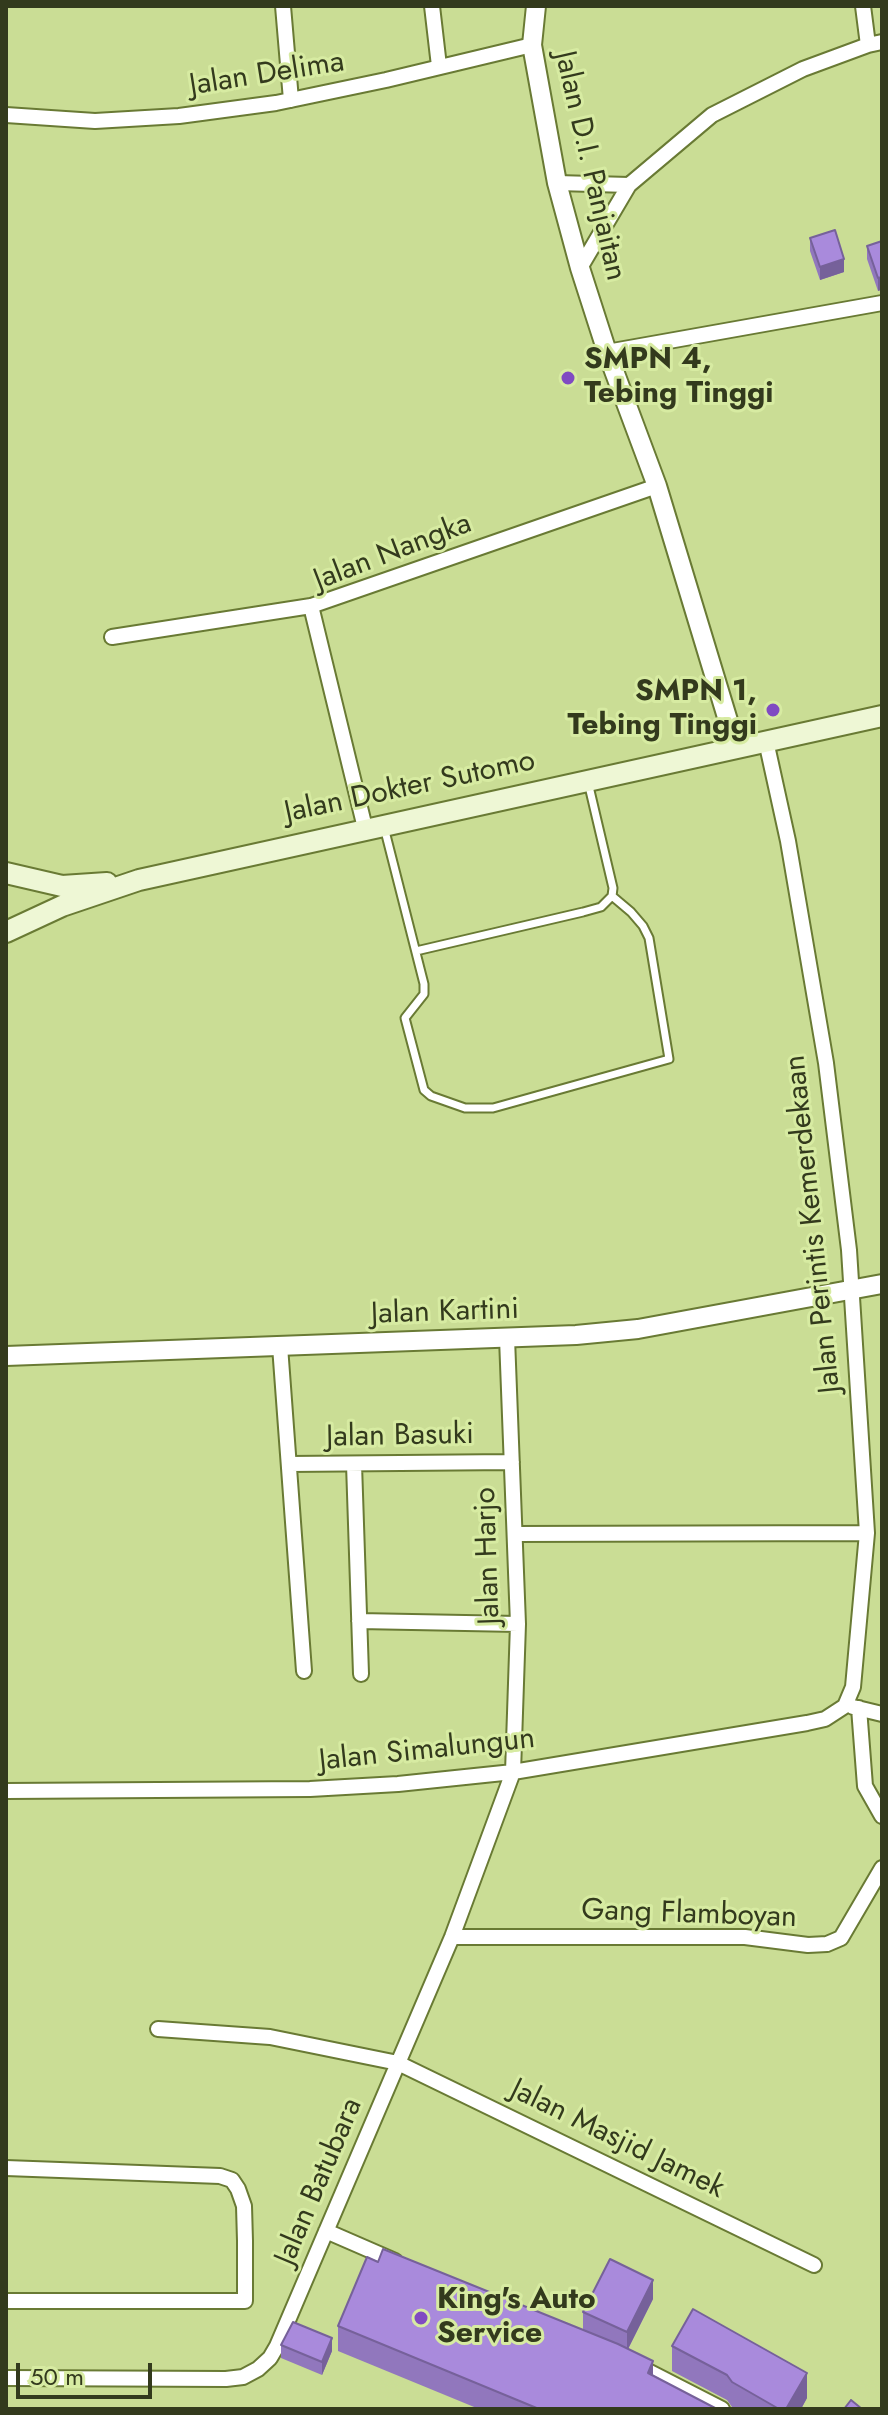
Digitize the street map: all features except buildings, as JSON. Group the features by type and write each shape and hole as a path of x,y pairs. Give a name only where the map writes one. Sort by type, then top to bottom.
{"main road":[{"name":"Jalan Dokter Sutomo","path":"6,932 62,906 139,880 882,716"},
{"name":"Jalan Dokter Sutomo","path":"6,873 62,886 139,880"}],"street":[{"path":"283,6 291,100"},
{"path":"432,6 439,66"},
{"name":"Jalan D.I. Panjaitan","path":"536,6 532,45 557,183 580,268 607,352 657,486 736,747"},
{"path":"580,268 629,185 712,115 803,69 875,44 863,6"},
{"name":"Jalan Delima","path":"6,115 95,121 179,116 291,100 532,45"},
{"path":"557,183 629,185"},
{"path":"607,352 882,303"},
{"name":"Jalan Nangka","path":"374,826 311,606 657,486"},
{"path":"112,637 311,606"},
{"name":"Jalan Perintis Kemerdekaan","path":"766,741 788,841 826,1063 849,1250 867,1533 852,1707"},
{"name":"Jalan Kartini","path":"6,1356 507,1338 638,1329 882,1284"},
{"name":"Jalan Harjo","path":"507,1338 518,1624 513,1772"},
{"path":"280,1346 304,1671"},
{"name":"Jalan Basuki","path":"289,1464 512,1462"},
{"path":"354,1464 361,1674"},
{"path":"515,1534 867,1533"},
{"path":"359,1621 518,1624"},
{"path":"882,1714 852,1707 865,1786 882,1816"},
{"name":"Jalan Simalungun","path":"6,1791 310,1789 398,1784 513,1772 807,1723 852,1707"},
{"name":"Jalan Batubara","path":"6,2378 226,2379 243,2377 270,2358 298,2300 452,1937 513,1772"},
{"name":"Gang Flamboyan","path":"452,1937 745,1937 808,1945 827,1944 841,1938 882,1868"},
{"name":"Jalan Masjid Jamek","path":"158,2029 270,2037 398,2063 814,2265"},
{"path":"6,2168 220,2176 232,2180 244,2206 245,2301 6,2301"},
{"path":"326,2231 414,2269"},
{"path":"619,2358 663,2377 722,2409"}],"lane":[{"path":"416,951 601,907 612,896 613,888 588,780"},
{"path":"374,826 416,951 424,994 405,1018 424,1090 431,1096 465,1108 493,1108 661,1064 669,1059 649,938 631,912 612,896"}],"place":[{"name":"SMPN 4, Tebing Tinggi","path":"568,378"},
{"name":"SMPN 1, Tebing Tinggi","path":"773,710"},
{"name":"King's Auto Service","path":"421,2318"}]}
